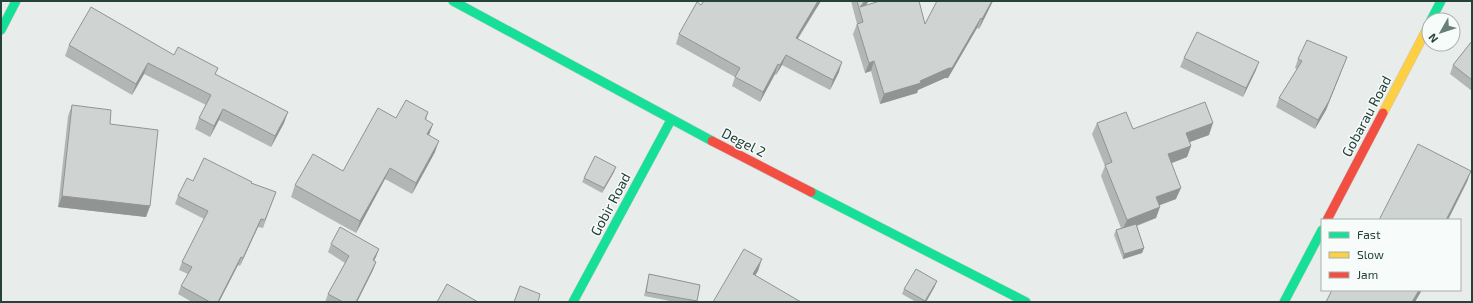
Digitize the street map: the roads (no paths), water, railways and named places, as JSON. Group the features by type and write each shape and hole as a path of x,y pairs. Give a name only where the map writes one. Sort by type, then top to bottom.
{"street":[{"path":"1,30 16,1"},
{"name":"Degel 2","path":"453,1 671,120 1026,302"},
{"path":"1435,12 1441,1"},
{"name":"Gobarau Road","path":"1328,219 1421,40"},
{"name":"Gobir Road","path":"574,302 671,120"},
{"path":"1284,302 1321,232"}]}
